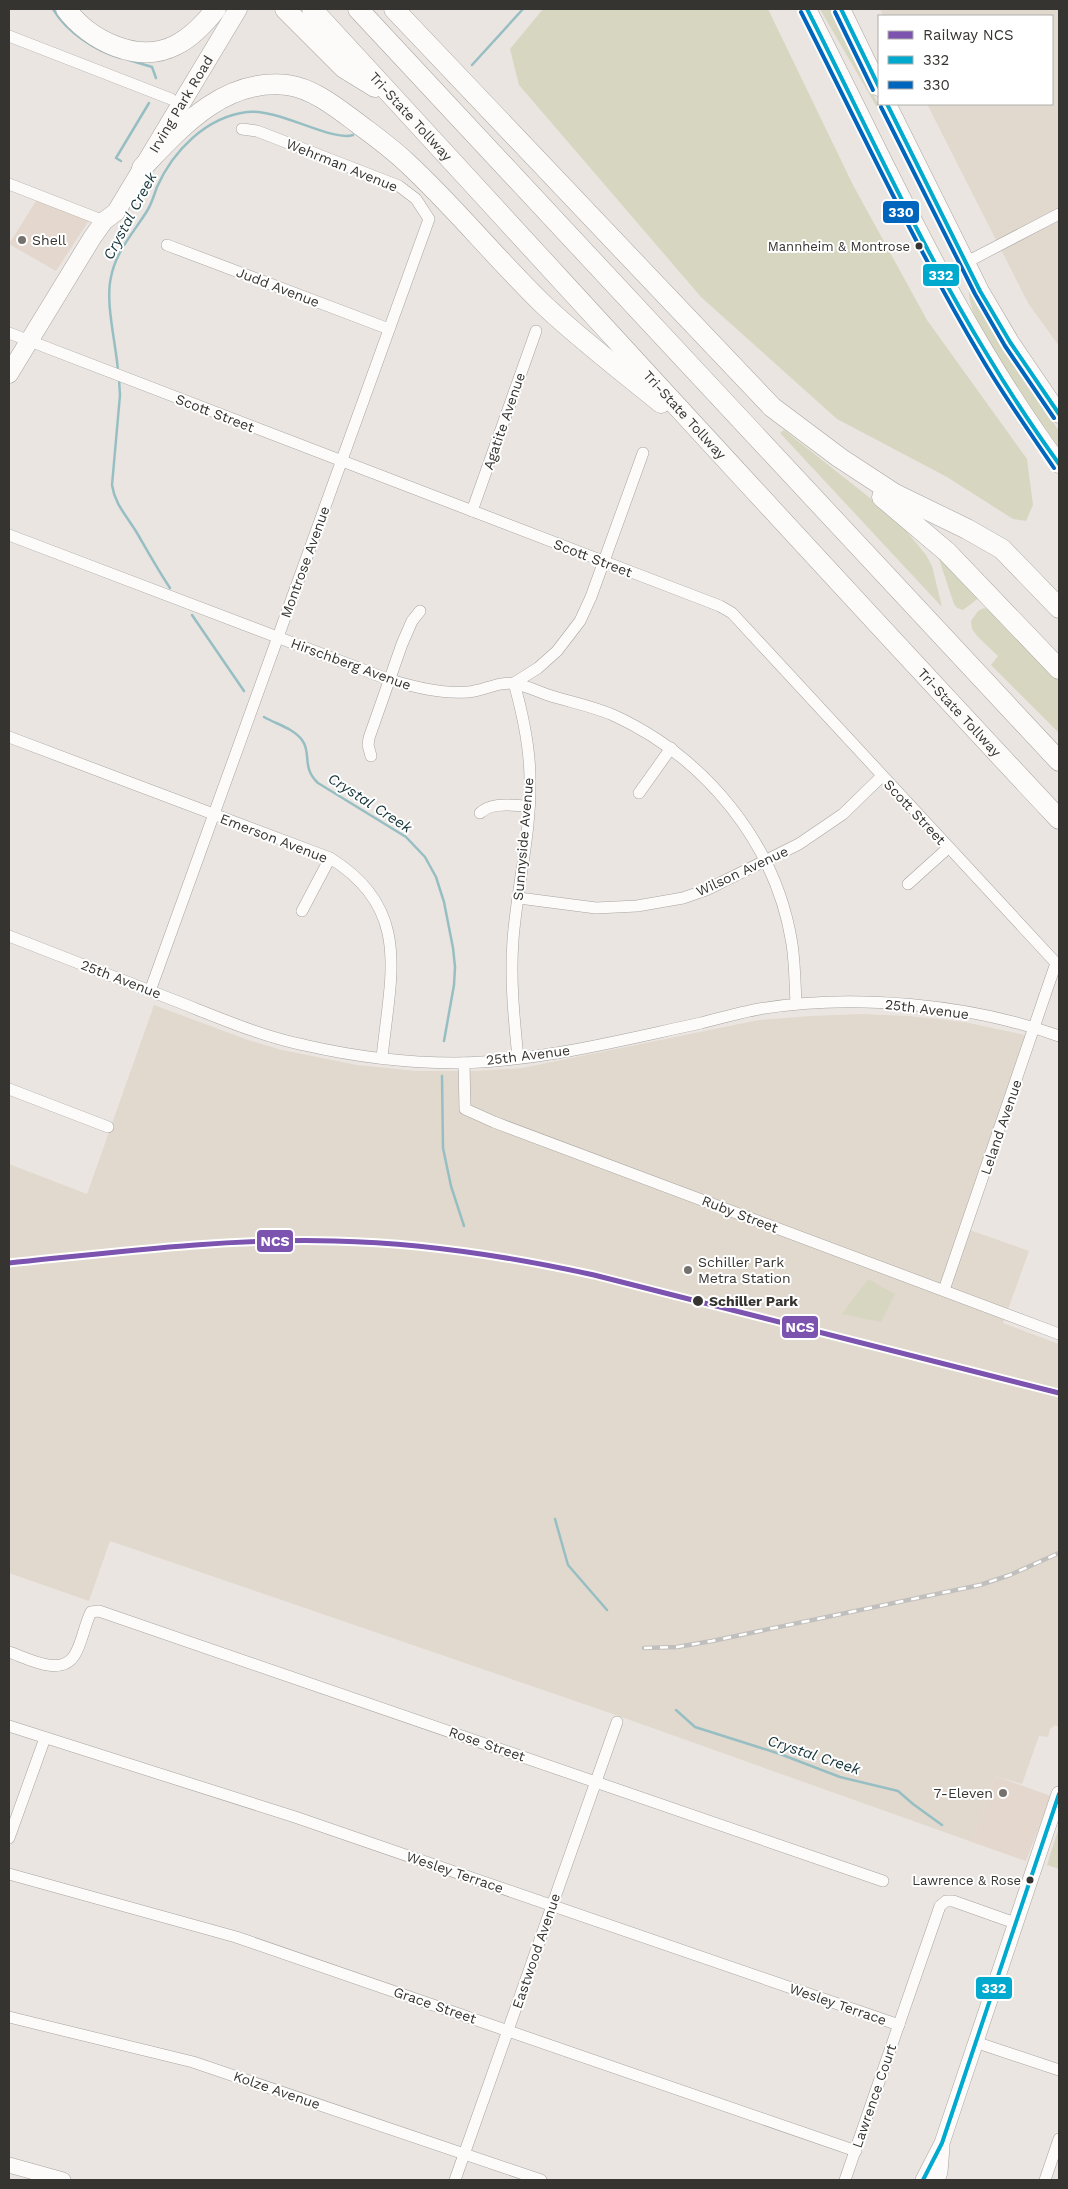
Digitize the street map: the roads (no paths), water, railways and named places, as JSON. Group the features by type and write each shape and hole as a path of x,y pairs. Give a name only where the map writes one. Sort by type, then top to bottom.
{"highway":[{"path":"66,9 77,22 101,39 116,46 145,52 155,52 175,45 197,30 216,9"},
{"path":"284,9 344,68 396,100"},
{"name":"Tri-State Tollway","path":"312,9 788,529 1059,820"},
{"path":"358,9 1059,761"},
{"path":"394,9 557,179 735,370 800,435 903,514 947,552 1059,669"},
{"path":"410,9 544,158 557,179"},
{"path":"142,168 200,111 226,96 240,90 271,85 287,85 309,92 330,104 392,149 545,306 712,444"},
{"path":"786,419 840,458 895,494 967,529 1002,550 1059,608"}],"main road":[{"name":"Irving Park Road","path":"104,221 106,207 224,9"},
{"name":"Irving Park Road","path":"9,374 28,340 104,221 116,212 238,9"},
{"path":"807,9 940,276 1008,390 1059,464"},
{"path":"841,9 878,85"},
{"path":"887,105 966,263 1010,342 1059,414"},
{"path":"923,2180 942,2143 1059,1796"},
{"path":"937,2180 940,2172 942,2143"},
{"path":"9,2164 63,2180"}],"street":[{"path":"9,36 171,98"},
{"name":"Wehrman Avenue","path":"242,129 257,131 399,186 416,199 429,219"},
{"path":"9,184 104,221"},
{"path":"940,276 1059,214"},
{"name":"Montrose Avenue","path":"150,990 429,219"},
{"name":"Judd Avenue","path":"167,246 389,329"},
{"name":"Agatite Avenue","path":"472,511 536,330"},
{"name":"Scott Street","path":"9,333 720,606 732,613 1056,963"},
{"path":"514,683 538,668 570,636 580,621 591,598 642,453"},
{"name":"Hirschberg Avenue","path":"9,535 390,680 427,690 468,692 514,683 612,715 651,735 671,748 725,799 751,835 766,861 781,898 792,944 796,1004"},
{"path":"370,756 369,738 402,644 412,621 420,611"},
{"name":"Sunnyside Avenue","path":"514,683 526,733 530,779 529,806 513,939 512,975 518,1058"},
{"name":"Emerson Avenue","path":"9,737 330,858 346,868 372,893 380,907 389,931 392,958 382,1058"},
{"path":"639,793 671,748"},
{"name":"Wilson Avenue","path":"519,898 596,908 660,903 706,890 799,844 843,814 882,776"},
{"path":"480,813 485,808 498,805 529,806"},
{"path":"908,884 948,848"},
{"path":"302,911 330,858"},
{"name":"25th Avenue","path":"9,936 242,1027 302,1045 382,1058 464,1062 518,1058 589,1047 752,1011 796,1004 863,1003 930,1007 1035,1027 1059,1036"},
{"name":"Leland Avenue","path":"944,1290 1056,963"},
{"name":"Ruby Street","path":"464,1062 465,1109 493,1122 1059,1334"},
{"path":"9,1089 108,1127"},
{"name":"Rose Street","path":"9,1652 53,1666 65,1665 74,1656 91,1612 99,1611 883,1881"},
{"name":"Eastwood Avenue","path":"455,2180 617,1722"},
{"name":"Wesley Terrace","path":"9,1726 295,1817 899,2025"},
{"path":"9,1838 45,1738"},
{"name":"Grace Street","path":"9,1874 236,1937 856,2150"},
{"name":"Lawrence Court","path":"845,2180 940,1906 946,1901 958,1902 1015,1923"},
{"name":"Kolze Avenue","path":"9,2018 193,2062 541,2180"},
{"path":"975,2042 1059,2070"},
{"path":"1045,2180 1059,2138"}],"waterway":[{"path":"53,9 82,40 101,51 121,58"},
{"name":"Crystal Creek","path":"472,65 523,9"},
{"path":"129,60 152,67 156,78"},
{"path":"121,161 116,158 149,103"},
{"name":"Crystal Creek","path":"118,371 109,299 109,287 113,268 121,250 149,208 164,174 182,149 205,128 232,115 247,112 274,115 332,134 353,135"},
{"name":"Crystal Creek","path":"119,379 120,395 112,485 122,510 170,588"},
{"name":"Crystal Creek","path":"192,615 244,691"},
{"name":"Crystal Creek","path":"264,717 289,729 302,740 305,745 308,766 318,783 406,837 425,857 436,877 444,902 455,967 454,985 444,1041"},
{"name":"Crystal Creek","path":"442,1076 443,1148 451,1186 464,1226"},
{"name":"Crystal Creek","path":"555,1519 568,1565 607,1610"},
{"name":"Crystal Creek","path":"676,1710 695,1727 780,1754 840,1777 898,1791 942,1825"}],"railway":[{"path":"644,1648 677,1647 712,1641 980,1585 1010,1575 1059,1553"}],"rail line":[{"name":"NCS","path":"9,1263 131,1250 253,1242 368,1242 433,1248 529,1262 594,1275 1059,1393"}],"place":[{"name":"Shell","path":"22,240"},
{"name":"Mannheim & Montrose","path":"919,246"},
{"name":"Schiller Park Metra Station","path":"688,1270"},
{"name":"Schiller Park","path":"698,1301"},
{"name":"7-Eleven","path":"1003,1793"},
{"name":"Lawrence & Rose","path":"1030,1880"}]}
